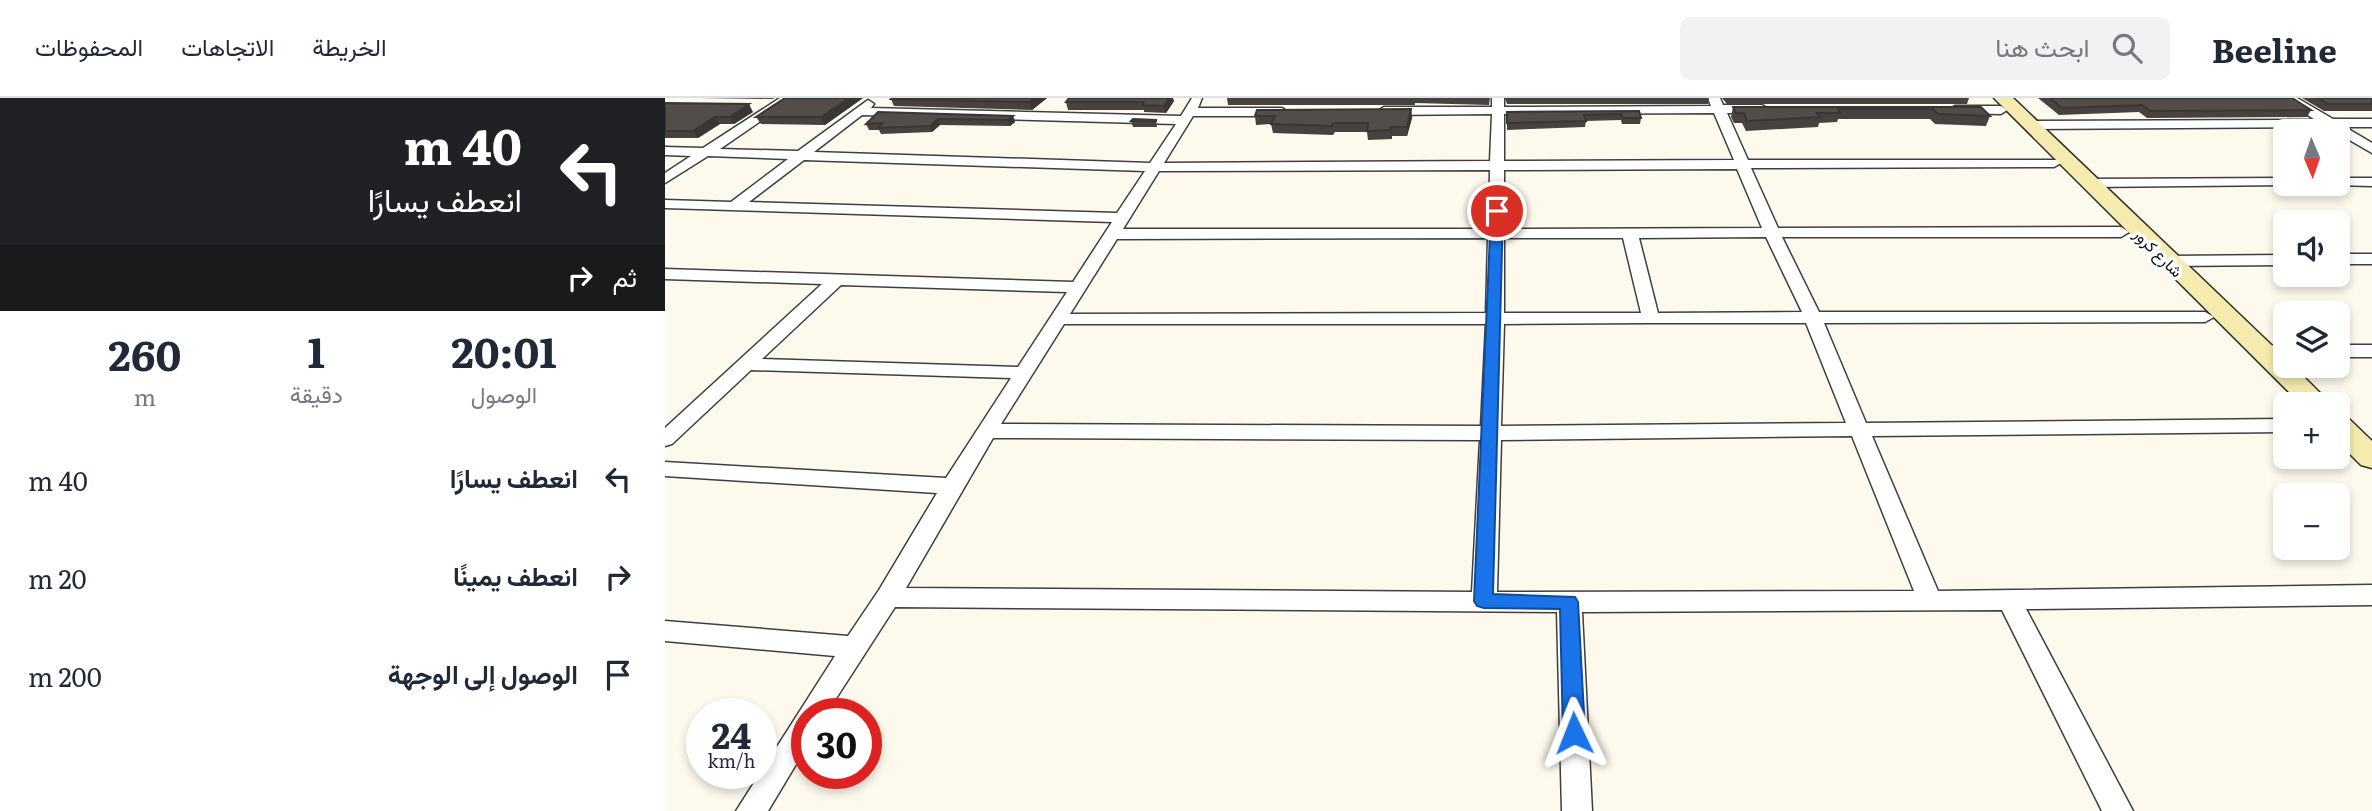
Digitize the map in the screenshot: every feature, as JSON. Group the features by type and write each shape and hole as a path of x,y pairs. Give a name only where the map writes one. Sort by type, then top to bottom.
{"main road":[{"name":"شارع كرور","path":"1998,102 2031,125 2168,261 2273,350"},
{"name":"شارع كرور","path":"1998,102 2120,232 2281,392"},
{"name":"شارع كرور","path":"2296,378 2307,392"},
{"path":"2350,437 2372,458"},
{"path":"2350,461 2372,482"}],"street":[{"path":"735,206 876,98"},
{"path":"2289,98 2323,119"},
{"path":"748,105 782,102"},
{"path":"665,179 782,102"},
{"path":"1947,110 1998,102"},
{"path":"1484,601 1495,320 1498,104"},
{"path":"1364,111 1498,104 1716,104 1772,109"},
{"path":"1716,104 1772,233 1813,318 1930,601"},
{"path":"821,698 888,597 952,486 1191,110"},
{"path":"859,111 1297,112"},
{"path":"2031,125 2273,123"},
{"path":"2350,123 2372,123"},
{"path":"2350,136 2372,149"},
{"path":"665,151 1155,167 2054,163"},
{"path":"2089,183 2273,182"},
{"path":"2350,182 2372,182"},
{"path":"665,204 1116,226 1497,233 2120,232"},
{"path":"1630,233 1651,319"},
{"path":"2350,259 2372,259"},
{"path":"2168,261 2273,260"},
{"path":"665,274 1078,287"},
{"path":"665,439 835,281"},
{"path":"1057,319 2205,317"},
{"path":"2350,351 2372,351"},
{"path":"747,364 1023,373"},
{"path":"987,431 1861,432 2273,425"},
{"path":"665,469 952,486"},
{"path":"888,597 1569,602 1930,601 2372,595"},
{"path":"2009,600 2118,811"},
{"path":"1569,602 1577,811"},
{"path":"665,631 853,647"},
{"path":"751,811 791,747"}],"building":[{"path":"785,98 849,98 821,117 756,117"},
{"path":"892,98 1035,98 1029,102"},
{"path":"1069,98 1169,98 1164,106 1142,105 1144,102 1066,102"},
{"path":"2050,98 2292,98 2311,110 2150,111 2142,105 2062,108"},
{"path":"2318,98 2372,98 2372,104 2328,104"},
{"path":"665,103 749,104 730,117 715,117 693,131 665,131"},
{"path":"1733,107 1981,107 1990,116 1938,114 1933,109 1838,109 1840,113 1817,113 1820,117 1747,121 1744,113 1736,113"},
{"path":"1411,109 1407,127 1391,127 1391,130 1367,131 1368,123 1333,123 1332,126 1271,124 1275,116 1255,116 1257,110"},
{"path":"1639,111 1641,118 1623,118 1621,114 1584,115 1586,121 1507,123 1507,112"},
{"path":"878,112 1013,116 1008,120 938,119 930,126 878,128 883,123 866,124"},
{"path":"1156,120 1156,121 1131,121"}],"route":[{"path":"1497,211 1484,601 1569,602 1574,733"}]}
